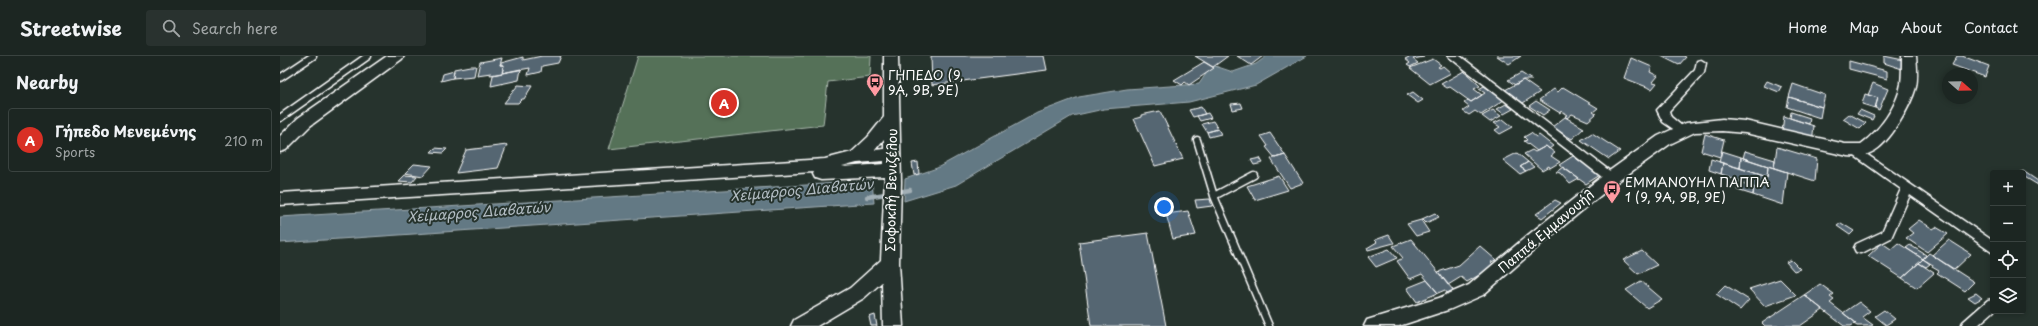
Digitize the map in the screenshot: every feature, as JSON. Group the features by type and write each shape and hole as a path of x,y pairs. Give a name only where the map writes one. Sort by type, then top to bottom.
{"street":[{"path":"280,136 304,122 397,56"},
{"name":"Σοφοκλή Βενιζέλου","path":"801,326 857,293 890,263 893,208 891,56"},
{"path":"1453,56 1611,178"},
{"path":"1856,151 1867,147 1880,136 1904,99 1909,86 1909,56"},
{"path":"1682,131 1670,123 1663,114 1663,110 1700,71 1701,63"},
{"path":"280,199 826,165 857,157 874,141 892,118"},
{"path":"280,146 304,122"},
{"name":"Παππά Εμμανουήλ","path":"1374,326 1444,304 1476,290 1534,240 1611,178 1664,140 1682,131 1705,125 1722,124 1744,127 1845,150 1856,151"},
{"path":"1856,151 1990,246"},
{"path":"857,157 893,168"},
{"path":"280,208 893,168"},
{"path":"1860,248 1887,235 1907,188"},
{"path":"890,263 893,326"},
{"path":"1968,326 1990,307"}],"lane":[{"path":"280,78 313,56"},
{"path":"280,118 368,56"},
{"path":"1197,140 1214,196 1253,285 1269,326"},
{"path":"1214,196 1254,175"}],"green space":[{"path":"638,56 871,56 870,77 828,82 823,125 609,149"}],"water":[{"path":"1267,56 1307,56 1256,85 1189,102 1104,109 1072,116 956,185 904,201 905,179 937,168 1037,113 1079,97 1127,89 1199,84 1212,65 1233,72 1256,64"},
{"path":"872,181 874,203 280,243 280,217"}],"building":[{"path":"542,56 561,56 558,63 542,66 541,72 528,75 530,68 502,73 504,65 500,65 501,63 523,57 523,60"},
{"path":"931,56 1044,56 1047,70 932,85"},
{"path":"1195,56 1228,56 1213,67"},
{"path":"1237,56 1263,56 1251,65"},
{"path":"1411,56 1424,57 1413,59 1418,63 1410,67 1407,65 1410,63 1405,59"},
{"path":"1497,56 1521,56 1509,64"},
{"path":"1661,56 1683,56 1686,57 1679,65"},
{"path":"1884,56 1903,60 1902,69 1884,63"},
{"path":"1957,56 1962,56 1989,66 1985,77 1978,74 1978,68 1960,68 1952,65"},
{"path":"502,58 500,65 504,65 502,73 477,75 480,62"},
{"path":"1631,58 1652,67 1650,72 1658,76 1653,82 1657,83 1652,89 1624,78"},
{"path":"1433,59 1441,65 1438,67 1440,68 1443,66 1451,73 1430,84 1410,68"},
{"path":"1849,61 1887,71 1887,79 1849,69"},
{"path":"1204,62 1214,68 1189,85 1185,82 1182,85 1174,80"},
{"path":"476,66 474,76 453,78 454,69"},
{"path":"521,69 519,80 491,86 493,75"},
{"path":"454,71 453,78 441,81 443,74"},
{"path":"1464,71 1480,86 1474,89 1482,95 1471,102 1450,87 1447,88 1441,84"},
{"path":"1521,73 1532,80 1523,80 1515,85 1508,80"},
{"path":"1523,80 1540,92 1523,103 1505,90"},
{"path":"1767,81 1782,87 1779,92 1764,86"},
{"path":"1873,83 1888,89 1879,110 1875,108 1878,98 1868,95"},
{"path":"1793,84 1825,95 1822,107 1789,97"},
{"path":"518,85 532,86 524,99 518,103 504,103"},
{"path":"1484,86 1504,100 1481,115 1475,111 1469,115 1463,111 1469,107 1464,103 1468,100 1471,102 1485,93 1479,89"},
{"path":"1563,87 1598,108 1593,112 1596,114 1588,121 1572,114 1567,118 1565,116 1567,115 1561,111 1560,113 1539,100 1554,89 1558,92"},
{"path":"1413,92 1423,100 1418,103 1407,95"},
{"path":"1865,94 1878,98 1875,108 1862,104"},
{"path":"1789,97 1822,107 1820,118 1787,107"},
{"path":"1536,101 1550,110 1543,115 1529,106"},
{"path":"1241,103 1243,108 1233,110 1231,104"},
{"path":"1506,104 1513,109 1504,114 1497,109"},
{"path":"1201,107 1205,114 1193,117 1189,110"},
{"path":"1493,110 1501,116 1490,122 1482,116"},
{"path":"1860,110 1874,116 1872,120 1857,114"},
{"path":"1160,111 1183,159 1155,166 1134,119 1141,117 1141,115"},
{"path":"1791,112 1810,118 1809,124 1790,118"},
{"path":"1208,113 1211,118 1200,121 1197,116"},
{"path":"1849,114 1866,123 1860,129 1843,119"},
{"path":"1784,116 1814,126 1812,142 1782,132"},
{"path":"1565,117 1584,128 1572,139 1552,127"},
{"path":"1503,119 1513,127 1500,134 1495,130 1500,127 1494,123"},
{"path":"1213,121 1218,129 1207,132 1202,124"},
{"path":"1218,129 1221,134 1209,137 1207,132"},
{"path":"1270,133 1285,155 1275,158 1266,147 1268,146 1261,136"},
{"path":"1531,133 1536,137 1539,135 1553,146 1549,149 1546,146 1537,151 1524,141 1527,140 1524,137"},
{"path":"1592,133 1620,151 1609,159 1581,140"},
{"path":"1705,134 1724,140 1720,157 1701,151"},
{"path":"507,145 498,168 456,173 466,150"},
{"path":"1546,146 1555,153 1551,156 1560,162 1550,168 1549,166 1542,170 1524,154 1532,150 1535,152"},
{"path":"1777,147 1817,159 1815,181 1774,168"},
{"path":"435,148 447,149 443,153 431,152"},
{"path":"1722,151 1741,157 1740,168 1719,162"},
{"path":"1745,151 1775,160 1774,168 1743,158"},
{"path":"1517,153 1528,162 1520,167 1526,171 1520,174 1503,160"},
{"path":"1285,155 1303,183 1290,188 1271,159"},
{"path":"1573,156 1600,175 1586,184 1559,165"},
{"path":"1741,157 1768,166 1767,177 1740,168"},
{"path":"1260,158 1263,163 1254,165 1251,160"},
{"path":"1711,159 1723,163 1721,174 1709,170"},
{"path":"918,162 919,174 914,175 912,163"},
{"path":"1528,162 1534,167 1526,171 1520,167"},
{"path":"1723,163 1767,177 1768,166 1787,172 1783,205 1753,195 1754,187 1721,174"},
{"path":"414,164 432,166 423,176 405,173"},
{"path":"1563,167 1579,179 1570,184 1560,173 1556,172"},
{"path":"2026,173 2038,181 2038,185 2026,178"},
{"path":"404,175 417,176 412,182 398,181"},
{"path":"1279,176 1288,190 1255,200 1247,186"},
{"path":"1739,182 1754,187 1753,195 1737,190"},
{"path":"1210,199 1212,206 1197,208 1195,200"},
{"path":"1555,200 1561,203 1542,218 1536,214"},
{"path":"1188,211 1196,235 1173,239 1166,214"},
{"path":"1435,213 1439,217 1426,223 1422,219"},
{"path":"1421,220 1429,232 1416,236 1407,224"},
{"path":"1919,220 1933,229 1936,227 1948,234 1927,252 1906,238 1913,233 1908,229"},
{"path":"1841,223 1854,231 1850,235 1837,226"},
{"path":"1148,233 1166,326 1091,326 1079,242"},
{"path":"1389,235 1394,243 1368,250 1367,248 1377,242 1375,240"},
{"path":"1411,239 1453,290 1447,293 1445,290 1438,293 1422,274 1410,279 1397,261 1403,258 1393,246"},
{"path":"1949,240 1971,254 1954,270 1932,255"},
{"path":"1882,243 1891,249 1898,243 1923,259 1902,278 1868,256"},
{"path":"1910,245 1926,255 1923,259 1906,248"},
{"path":"1480,246 1496,260 1491,262 1495,266 1467,282 1461,277 1448,285 1438,272 1459,265"},
{"path":"1389,249 1397,258 1376,267 1368,257"},
{"path":"1642,251 1657,265 1638,274 1623,260"},
{"path":"1929,253 1974,282 1965,291 1937,273 1939,271 1923,259"},
{"path":"1923,259 1930,264 1926,267 1919,263"},
{"path":"1791,260 1800,269 1794,271 1786,262"},
{"path":"1919,263 1934,273 1917,288 1902,278"},
{"path":"1780,279 1796,295 1765,306 1749,289"},
{"path":"1427,280 1438,293 1417,302 1407,288"},
{"path":"1641,281 1662,299 1647,308 1626,290"},
{"path":"1820,284 1834,294 1830,297 1834,300 1830,303 1856,323 1851,326 1844,326 1804,295"},
{"path":"1725,285 1749,300 1740,310 1716,294"},
{"path":"1976,293 1982,298 1975,302 1968,297"},
{"path":"1804,295 1823,310 1800,326 1765,326 1762,323"},
{"path":"1859,302 1870,311 1862,317 1873,325 1857,326 1854,324 1856,323 1843,313"},
{"path":"1884,310 1895,319 1886,325 1875,316"},
{"path":"875,315 877,326 871,326 869,317"}],"waterway":[{"name":"Χείμαρρος Διαβατών","path":"867,197 910,190"}],"place":[{"name":"ΓΗΠΕΔΟ (9, 9Α, 9Β, 9Ε)","path":"875,97"},
{"name":"Γήπεδο Μενεμένης","path":"724,103"},
{"name":"ΕΜΜΑΝΟΥΗΛ ΠΑΠΠΑ 1 (9, 9Α, 9Β, 9Ε)","path":"1612,204"}]}
